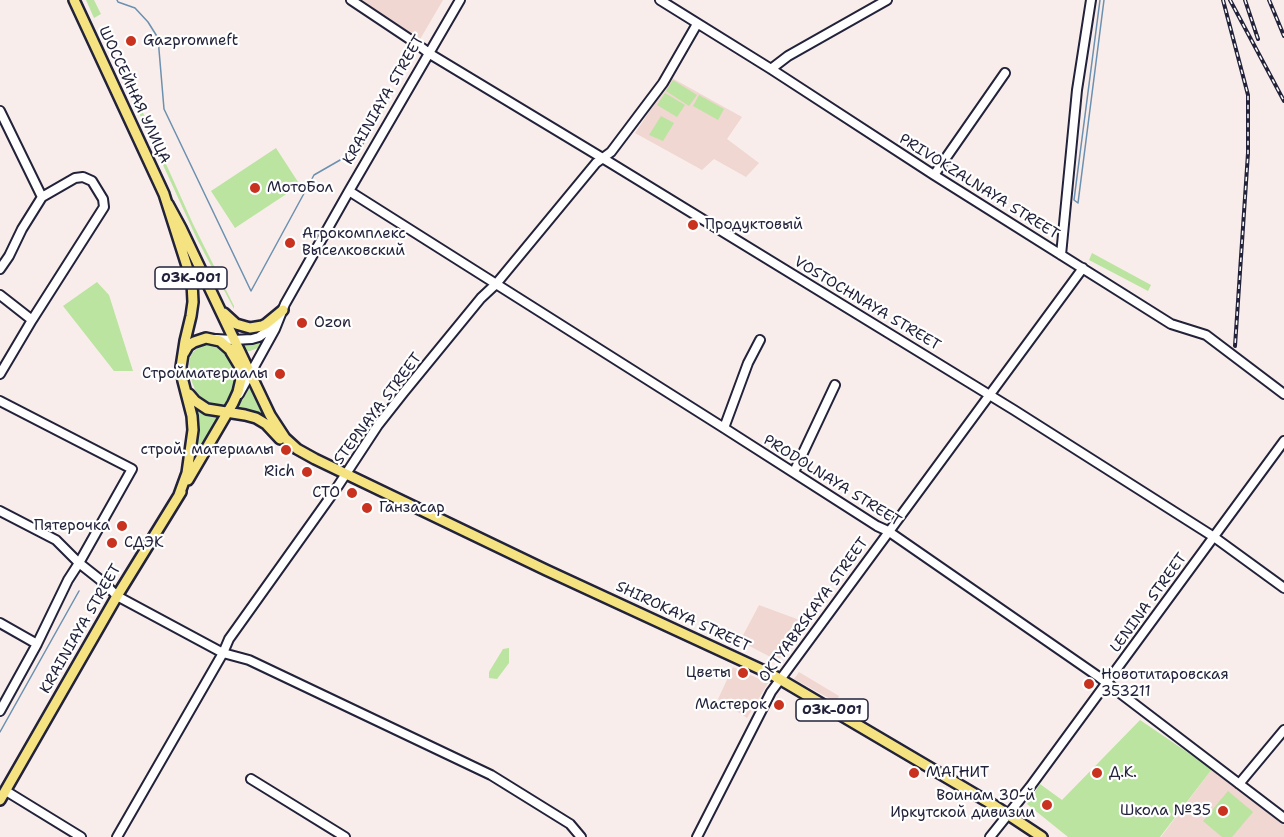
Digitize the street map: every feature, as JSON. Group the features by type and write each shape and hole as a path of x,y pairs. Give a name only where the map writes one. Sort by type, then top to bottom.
{"main road":[{"name":"ШОССЕЙНАЯ УЛИЦА","path":"74,0 168,204"},
{"name":"03К-001","path":"168,204 275,423 285,438 297,449"},
{"name":"03К-001","path":"168,204 192,282 193,302 182,373 193,430 187,473 179,495"},
{"name":"03К-001","path":"219,308 236,324 250,328 266,324 283,310"},
{"path":"183,355 188,346 206,338 220,341 244,362"},
{"path":"227,412 238,392 241,379 240,367 231,352"},
{"name":"03К-001","path":"186,388 201,406 213,411 245,414 256,418 266,424 286,444 297,449"},
{"name":"KRAINIAYA STREET","path":"0,800 117,596 227,412"},
{"path":"214,434 231,418 245,414"},
{"name":"SHIROKAYA STREET","path":"297,449 780,679 1008,814 1042,837"}],"street":[{"name":"VOSTOCHNAYA STREET","path":"351,0 429,54 989,394 1214,537 1284,588"},
{"name":"KRAINIAYA STREET","path":"283,310 460,0"},
{"name":"PRIVOKZALNAYA STREET","path":"660,0 1171,324 1206,335 1284,394"},
{"path":"771,69 788,56 887,0"},
{"path":"1061,255 1077,90 1091,0"},
{"name":"STEPNAYA STREET","path":"117,837 229,639 378,426 481,298 496,284 596,164 611,152 663,83 697,24"},
{"path":"934,175 1005,73"},
{"path":"0,111 42,197"},
{"path":"0,269 42,197 75,178 83,177 92,181 103,199 104,207 0,374"},
{"name":"PRODOLNAYA STREET","path":"349,191 888,531 1107,682 1284,818"},
{"name":"OKTYABRSKAYA STREET","path":"697,837 771,692 1083,268"},
{"path":"0,295 32,320"},
{"path":"206,338 233,340 259,337 272,326 283,310"},
{"path":"233,402 275,329 283,310"},
{"path":"724,428 748,363 760,340"},
{"path":"794,472 835,385"},
{"path":"0,401 132,470 68,580 37,644 0,711"},
{"name":"LENINA STREET","path":"990,837 1030,788 1284,441"},
{"path":"0,512 56,540 117,596 223,653 249,660 491,775 570,824 581,837"},
{"path":"0,623 37,644"},
{"path":"1239,784 1284,729"},
{"path":"251,779 345,837"},
{"path":"6,790 81,837"}],"shaded area":[{"path":"361,0 443,0 419,41"},
{"path":"672,78 742,117 727,139 759,163 746,177 714,159 702,170 635,133"},
{"path":"759,605 805,622 778,661 740,641"},
{"path":"733,667 768,683 747,718 718,699"},
{"path":"799,672 839,696 836,702 794,679"},
{"name":"Школа №35","path":"1212,769 1284,825 1284,837 1161,837"}],"green space":[{"path":"86,0 94,0 101,14 94,18"},
{"path":"673,80 697,95 689,106 666,91"},
{"path":"131,86 234,309 197,239 129,91"},
{"path":"665,93 685,105 677,117 657,105"},
{"path":"699,95 724,109 718,120 693,106"},
{"path":"661,116 674,123 663,141 649,135"},
{"name":"МотоБол","path":"276,148 300,185 235,228 211,191"},
{"path":"1092,253 1151,285 1148,291 1089,260"},
{"path":"97,282 109,295 133,371 114,371 63,306"},
{"path":"268,335 258,348 250,351 247,351 241,341"},
{"path":"207,344 222,350 236,365 238,379 231,399 220,407 213,407 198,397 192,382 190,358 199,347"},
{"path":"249,385 266,418 256,413 235,411"},
{"path":"196,409 212,417 222,417 189,475 196,431"},
{"path":"509,648 509,663 497,679 489,678 489,672 503,649"},
{"path":"1140,720 1212,769 1160,837 1068,837 1027,804 1040,784 1062,800"},
{"path":"1228,791 1253,812 1232,837 1222,837 1203,821"}],"waterway":[{"path":"117,0 135,8 158,38 164,109 251,291 314,175 361,148 365,140"},
{"path":"1100,0 1074,200 1078,203 1104,0"},
{"path":"0,732 79,591"}],"railway":[{"path":"1223,0 1248,95 1248,153 1235,346"},
{"path":"1230,0 1284,101"},
{"path":"1245,0 1258,39"},
{"path":"1269,0 1284,36"}],"place":[{"name":"Gazpromneft","path":"131,41"},
{"name":"МотоБол","path":"255,188"},
{"name":"Продуктовый","path":"693,225"},
{"name":"Агрокомплекс Выселковский","path":"290,243"},
{"name":"Ozon","path":"302,323"},
{"name":"Стройматериалы","path":"280,374"},
{"name":"строй. материалы","path":"286,450"},
{"name":"Rich","path":"307,472"},
{"name":"СТО","path":"352,493"},
{"name":"Ганзасар","path":"367,508"},
{"name":"Пятерочка","path":"122,526"},
{"name":"СДЭК","path":"112,543"},
{"name":"Цветы","path":"743,673"},
{"name":"Новотитаровская 353211","path":"1089,684"},
{"name":"Мастерок","path":"779,705"},
{"name":"МАГНИТ","path":"914,773"},
{"name":"Д.К.","path":"1097,773"},
{"name":"Воинам 30-й Иркутской дивизии","path":"1047,805"},
{"name":"Школа №35","path":"1223,811"}]}
